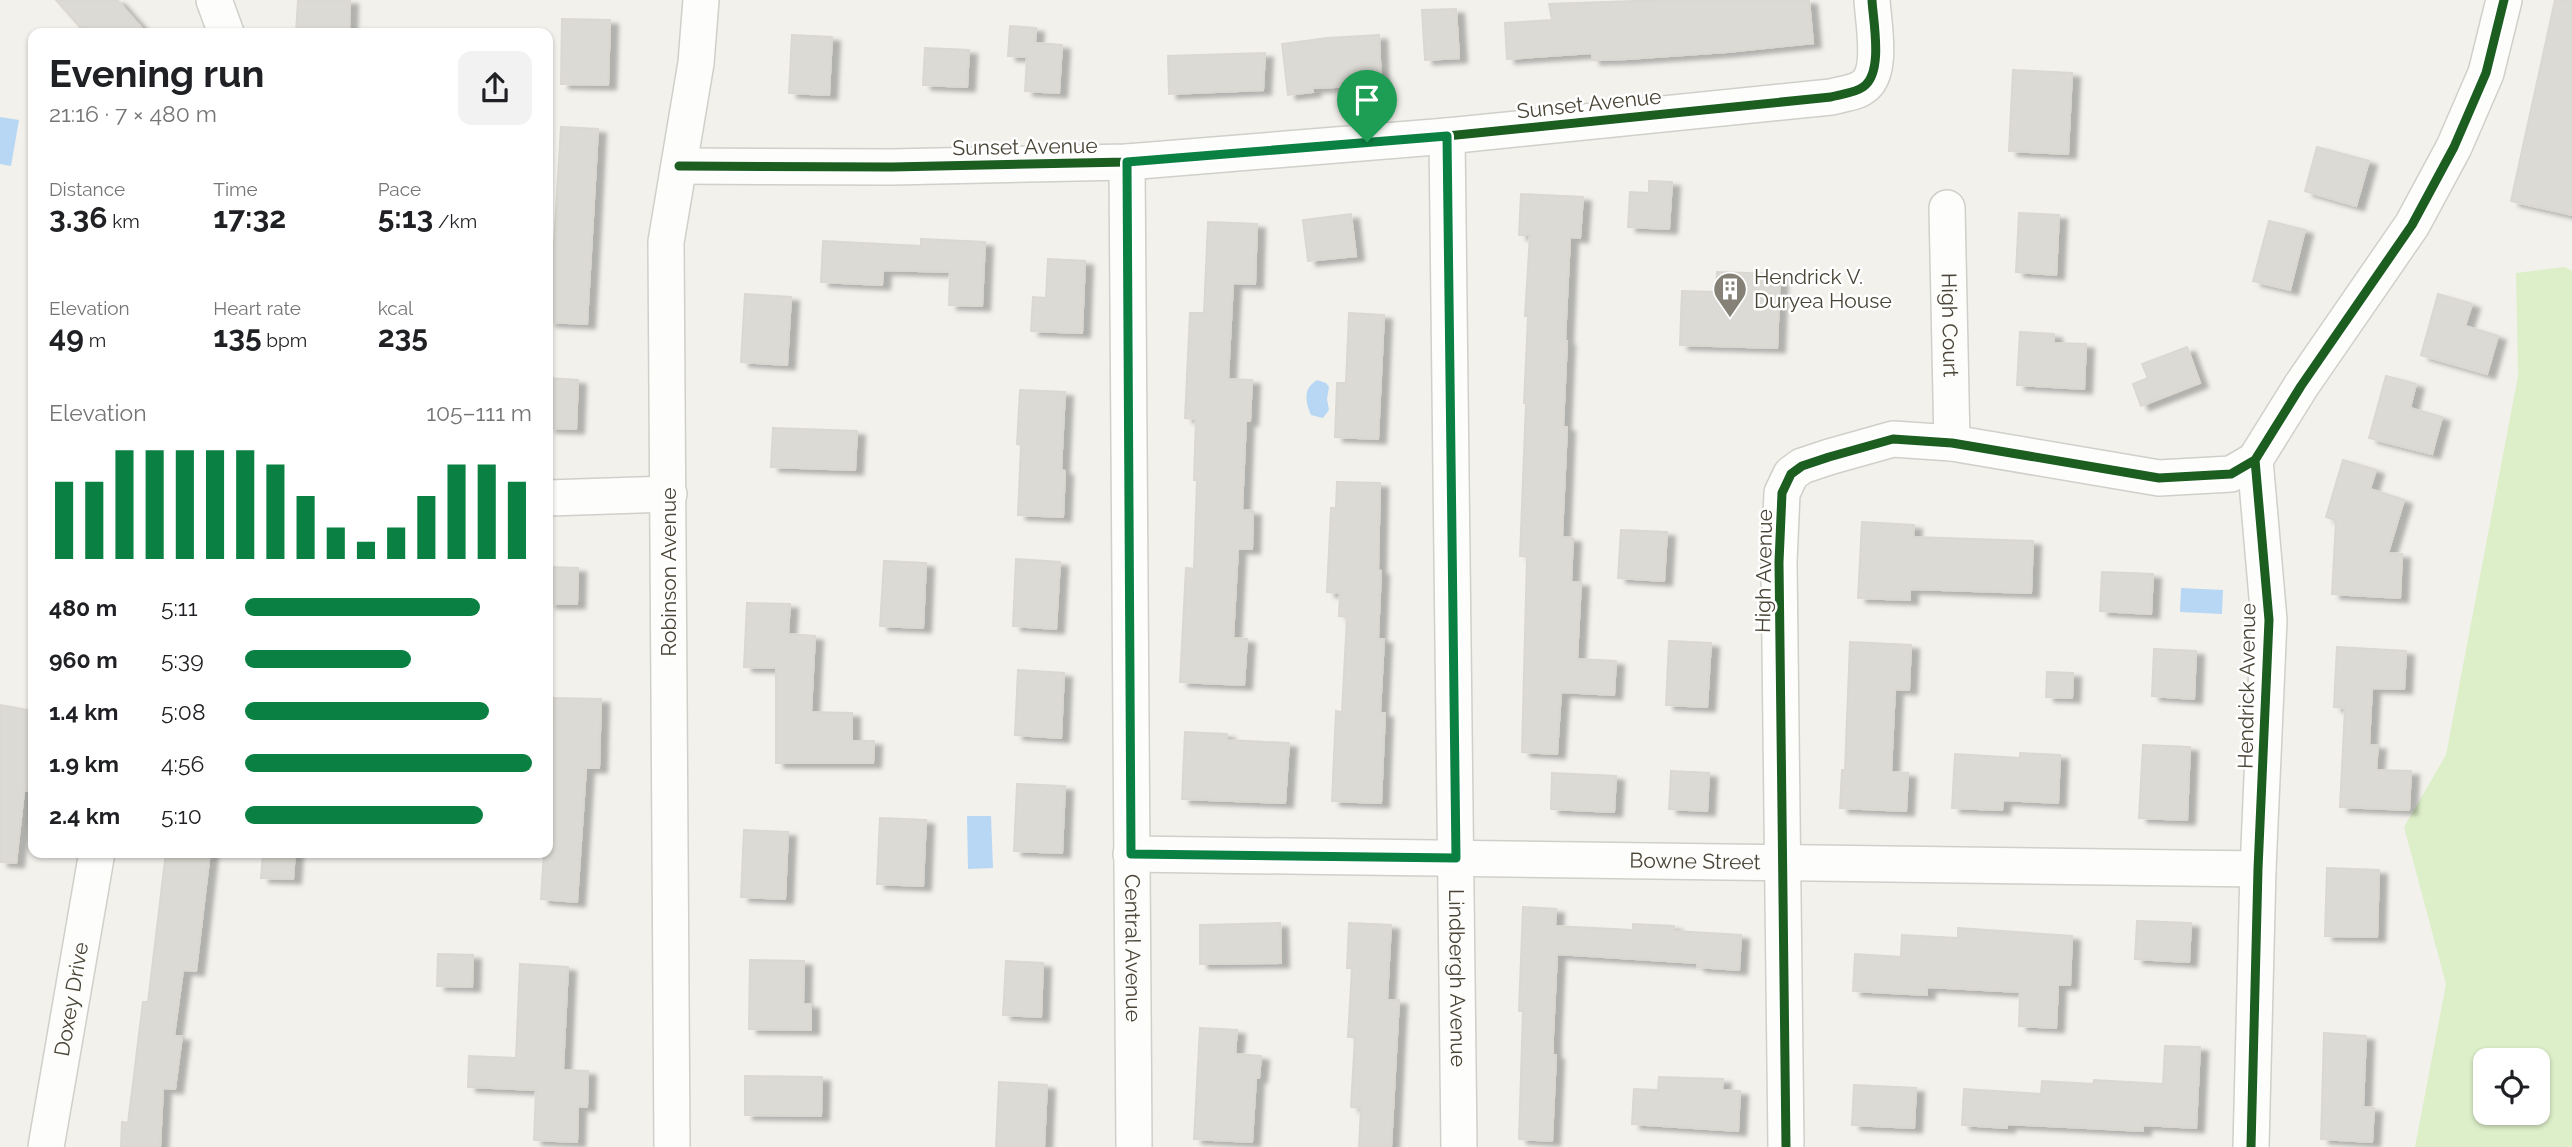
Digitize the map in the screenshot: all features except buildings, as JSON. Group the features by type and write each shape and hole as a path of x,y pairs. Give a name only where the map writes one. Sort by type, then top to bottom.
{"street":[{"path":"214,0 224,28"},
{"name":"Robinson Avenue","path":"671,1147 666,242 696,63 701,0"},
{"name":"Sunset Avenue","path":"679,166 892,167 1127,162 1447,136 1831,97 1863,88 1871,79 1876,61 1872,0"},
{"path":"2255,460 2301,386 2412,225 2454,147 2486,73 2504,0"},
{"name":"Lindbergh Avenue","path":"1447,136 1459,1147"},
{"name":"Central Avenue","path":"1127,162 1134,1147"},
{"name":"High Court","path":"1947,208 1952,443"},
{"name":"High Avenue","path":"1786,1147 1779,562 1783,493 1791,474 1802,466 1893,439 1952,443 2159,478 2231,474 2255,460"},
{"name":"Hendrick Avenue","path":"2251,1147 2258,869 2269,620 2255,460"},
{"path":"553,498 669,494"},
{"name":"Bowne Street","path":"1131,854 2258,869"},
{"name":"Doxey Drive","path":"46,1147 96,858"}],"green space":[{"path":"2565,267 2572,271 2572,1147 2415,1147 2446,984 2404,827 2446,755 2518,376 2516,273"}],"water":[{"path":"0,117 19,120 11,166 0,164"},
{"path":"1317,380 1329,387 1329,410 1323,418 1311,415 1307,405 1307,391"},
{"path":"2181,588 2223,590 2222,614 2180,612"},
{"path":"967,816 991,816 993,868 968,869"}],"cycle path":[{"path":"679,166 892,167 1127,162 1447,136 1831,97 1856,91 1869,80 1876,46 1872,0"},
{"path":"2251,1147 2258,869 2269,620 2255,460 2301,386 2412,225 2454,147 2486,73 2504,0"},
{"path":"1786,1147 1779,562 1782,493 1791,474 1802,466 1893,439 1952,443 2159,478 2231,474 2255,460"}],"place":[{"name":"Hendrick V. Duryea House","path":"1730,319"}],"route":[{"path":"1447,136 1456,858 1131,854 1127,162 1367,142 1447,136"}]}
